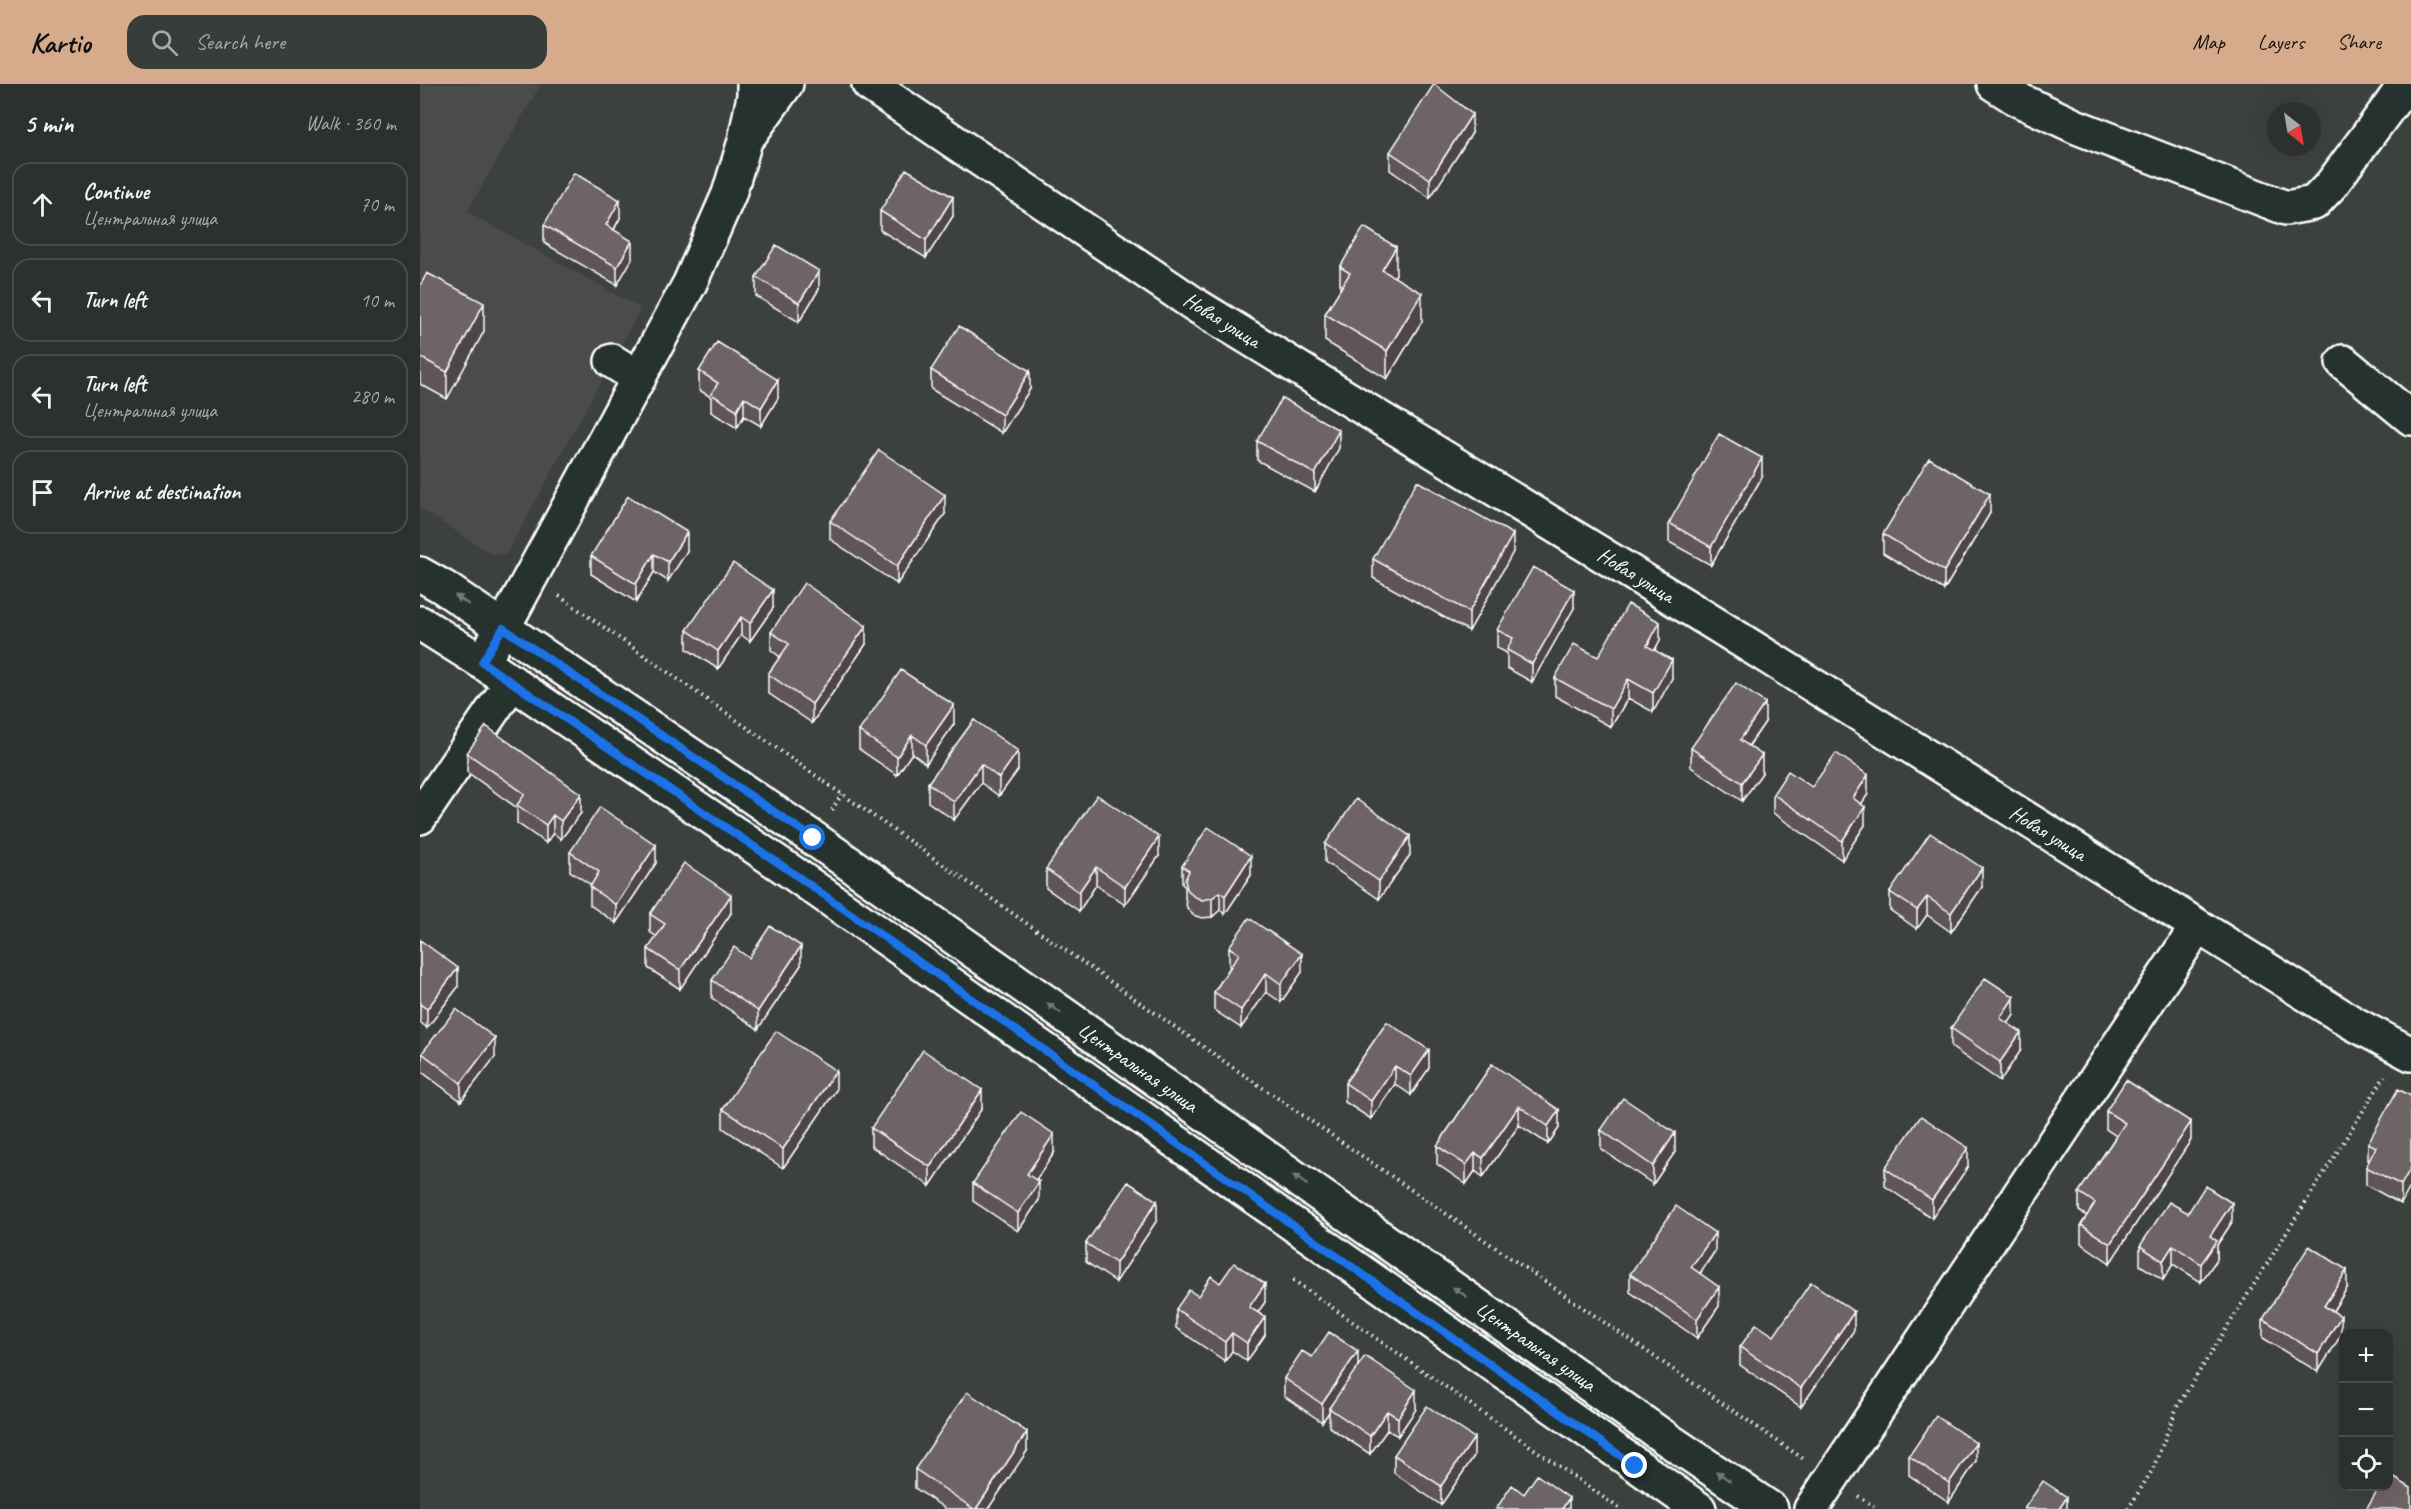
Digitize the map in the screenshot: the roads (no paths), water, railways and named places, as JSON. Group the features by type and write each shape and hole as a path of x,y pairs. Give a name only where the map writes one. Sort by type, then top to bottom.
{"main road":[{"path":"482,662 531,576 625,369 690,283 729,194 745,141 754,96 754,84"},
{"path":"745,141 786,84"},
{"name":"Новая улица","path":"869,84 1197,306 1710,621 2197,927 2351,1022 2406,1052"},
{"path":"1994,84 2019,100 2078,127 2286,208 2314,203 2320,197 2406,84"},
{"path":"2343,362 2411,418"},
{"name":"Центральная улица","path":"420,574 443,587 813,838 1658,1433 1771,1509"},
{"name":"Центральная улица","path":"420,623 512,682 790,871 1699,1509"},
{"path":"420,817 512,682"},
{"path":"1811,1509 2197,927"}]}
